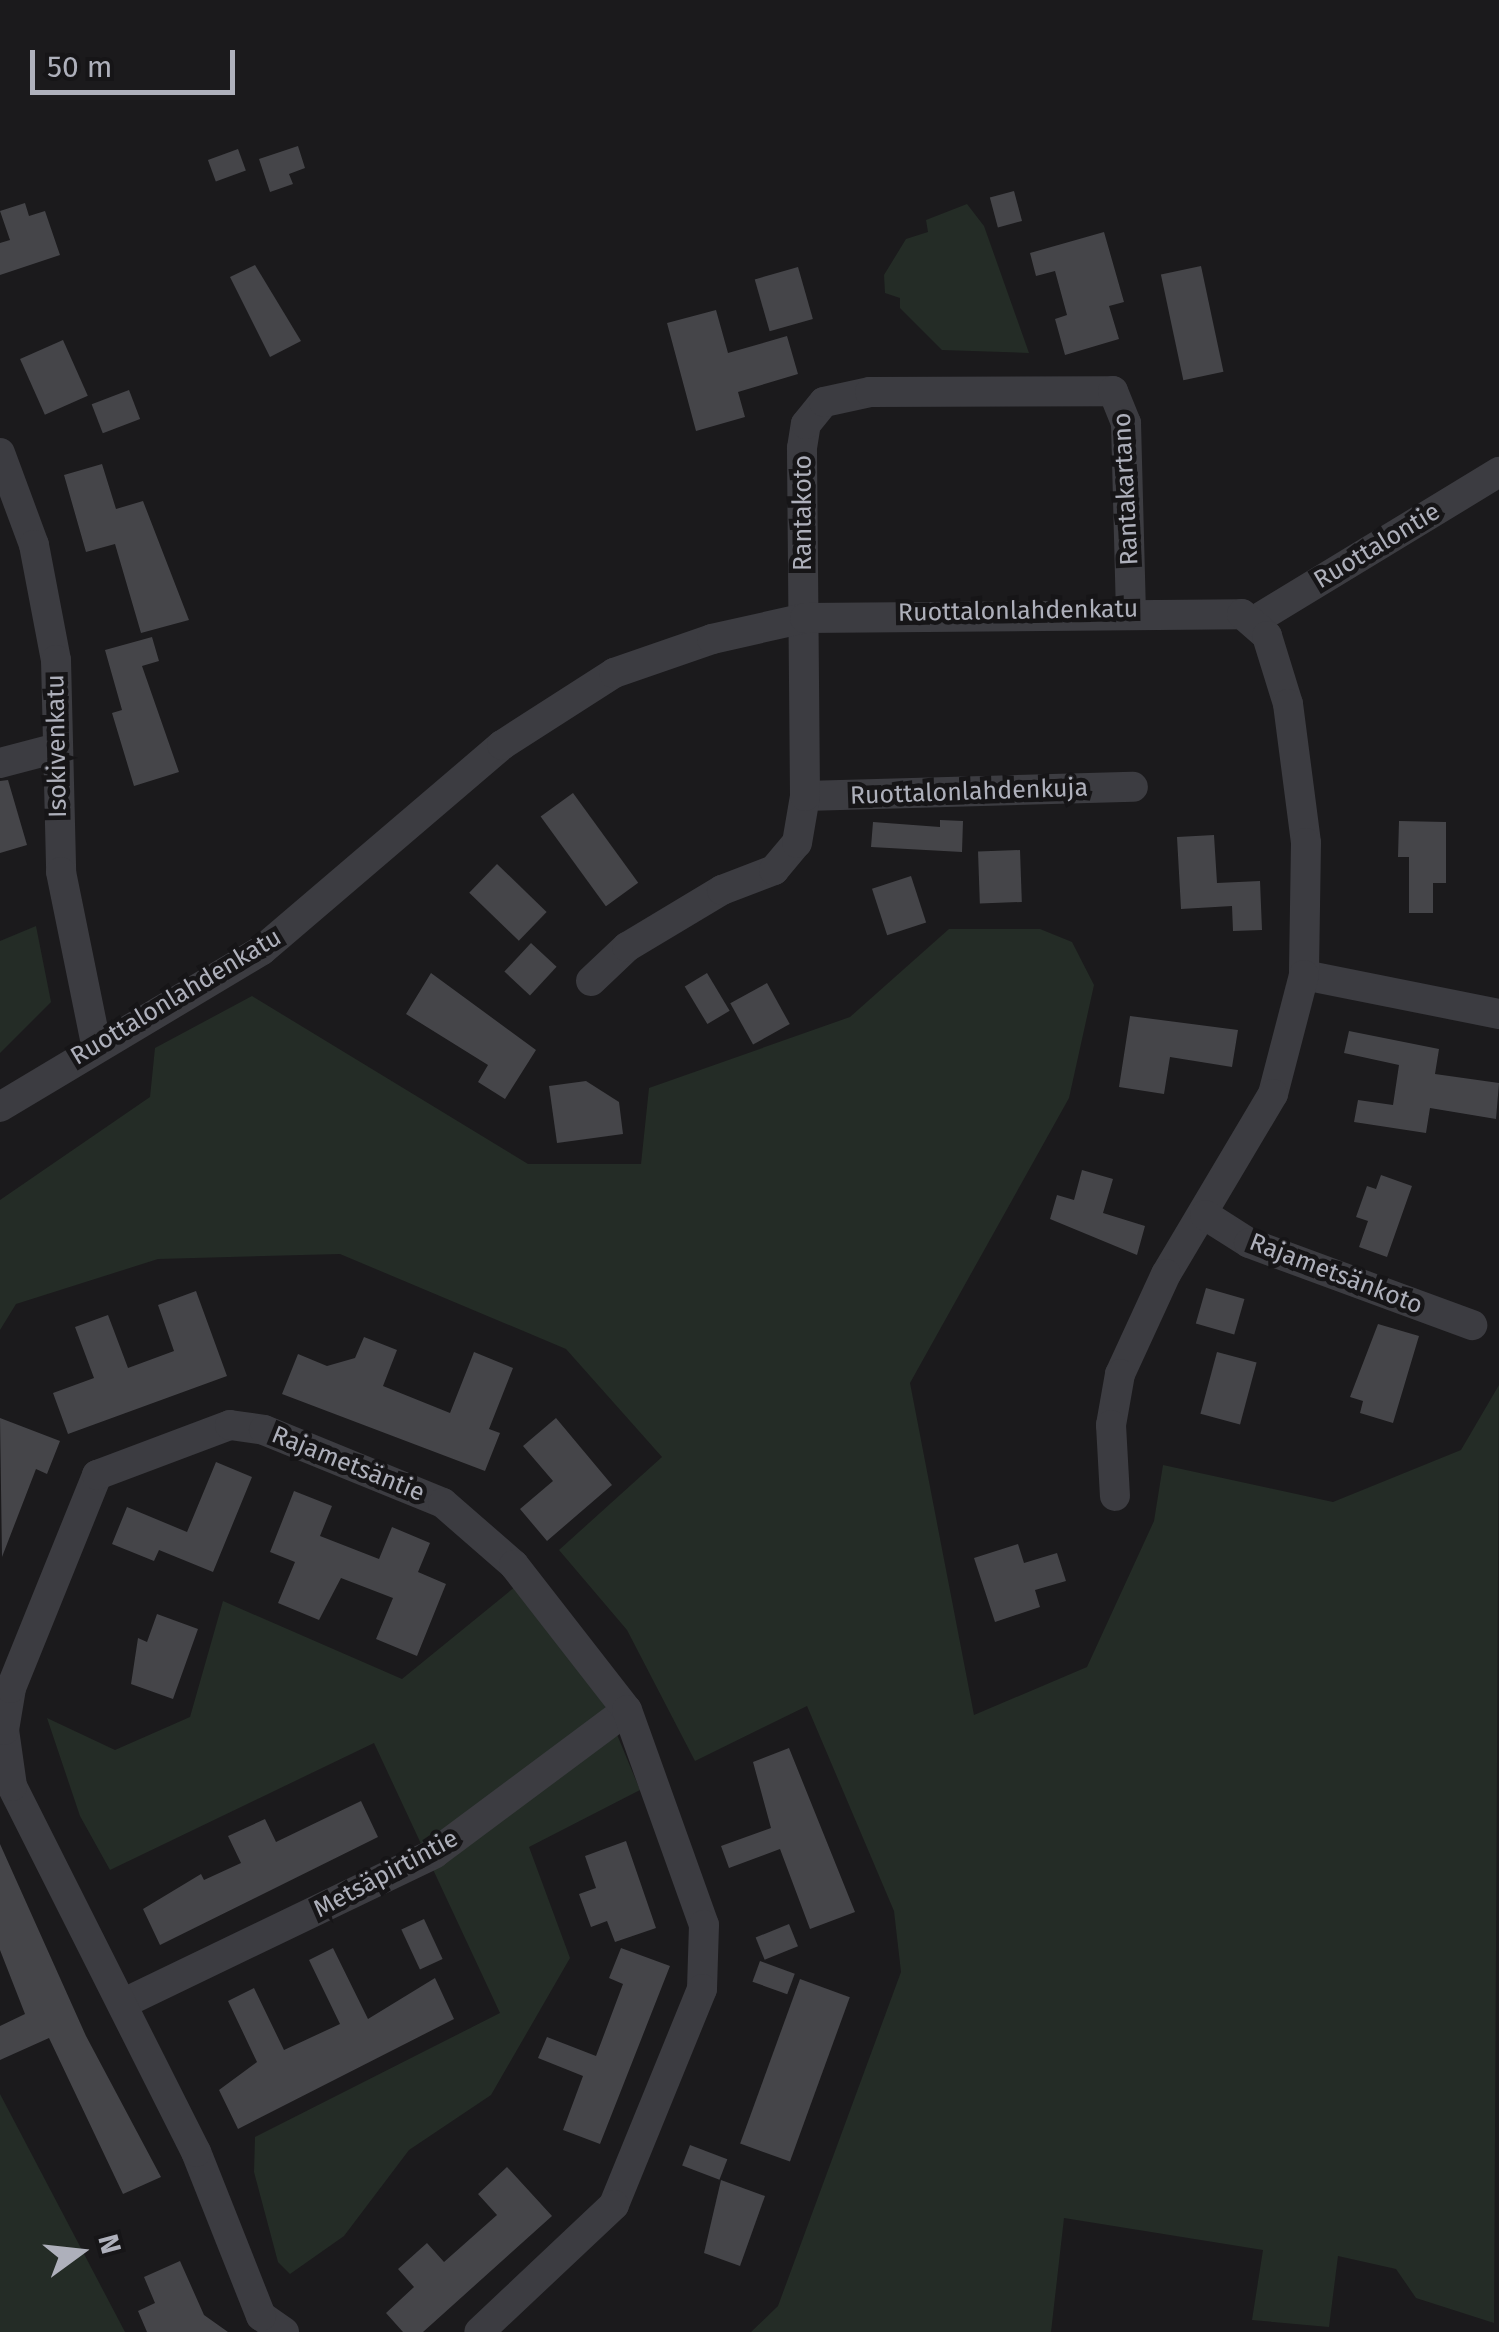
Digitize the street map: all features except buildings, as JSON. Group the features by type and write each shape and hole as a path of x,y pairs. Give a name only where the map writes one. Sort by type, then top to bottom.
{"street":[{"name":"Rantakartano","path":"1035,389 1102,388 1120,398 1131,609"},
{"name":"Rantakoto","path":"591,981 643,938 774,870 797,843 805,796 806,424 824,402 870,392 1035,389"},
{"name":"Isokivenkatu","path":"0,453 44,590 56,660 62,872 96,1044"},
{"name":"Ruottalontie","path":"1254,621 1499,472"},
{"name":"Ruottalonlahdenkatu","path":"0,1106 96,1044 262,950 502,745 578,692 664,654 805,618 1131,609 1230,612 1254,621"},
{"path":"1115,1496 1111,1425 1120,1374 1166,1274 1273,1094 1304,975 1306,842 1288,704 1254,621"},
{"path":"0,763 57,748"},
{"name":"Ruottalonlahdenkuja","path":"805,796 1133,787"},
{"path":"1304,975 1499,1014"},
{"name":"Rajametsänkoto","path":"1204,1215 1249,1244 1472,1325"},
{"name":"Rajametsäntie","path":"284,2332 261,2316 196,2152 12,1786 4,1730 82,1495 106,1466 215,1427 248,1426 443,1504 514,1565 627,1710 704,1925 702,1989 614,2204 479,2332"},
{"name":"Metsäpirtintie","path":"124,2003 435,1853 627,1710"}],"shaded area":[{"path":"967,204 984,226 1029,353 942,350 900,308 900,298 885,293 884,275 906,239 928,232 926,220"},
{"path":"36,926 51,1002 0,1053 0,941"},
{"path":"949,929 1040,929 1072,942 1094,985 1069,1098 910,1383 974,1715 1087,1667 1154,1521 1163,1465 1333,1502 1461,1450 1499,1385 1494,2323 1416,2298 1396,2269 1338,2256 1329,2327 1252,2320 1263,2250 1064,2218 1051,2332 751,2332 778,2306 901,1972 894,1911 807,1706 695,1761 627,1630 559,1550 662,1457 566,1349 340,1254 158,1259 16,1304 0,1330 0,1200 150,1097 155,1048 252,996 528,1164 641,1164 649,1088 850,1017"},
{"path":"516,1586 601,1696 640,1790 529,1847 570,1958 491,2095 409,2150 344,2236 290,2274 278,2262 254,2172 255,2137 500,2013 374,1743 110,1870 80,1816 47,1718 115,1750 190,1717 223,1601 402,1679"},
{"path":"0,2094 125,2332 0,2332"}]}
